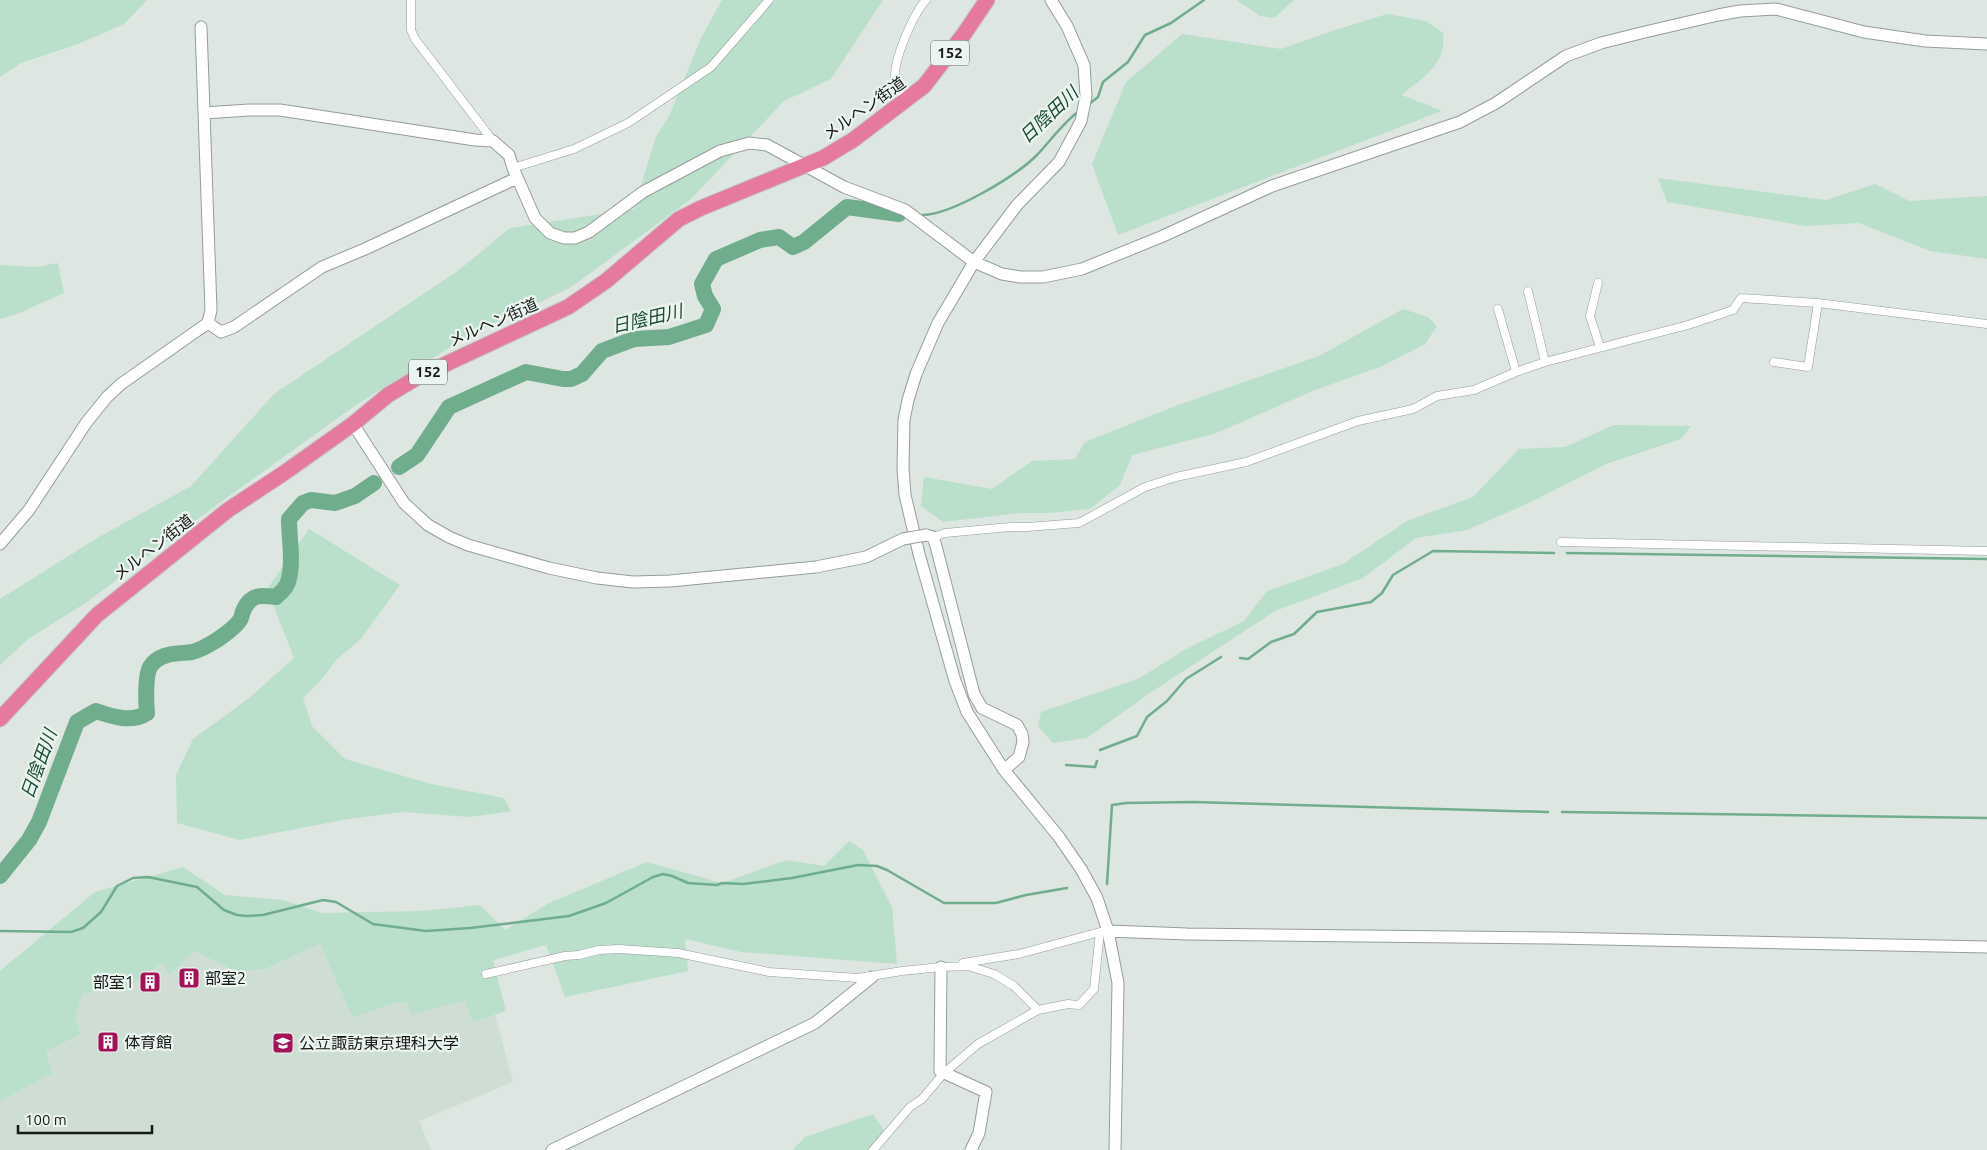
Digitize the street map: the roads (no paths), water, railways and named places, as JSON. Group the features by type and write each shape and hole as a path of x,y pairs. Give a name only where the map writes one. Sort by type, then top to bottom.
{"highway":[{"name":"メルヘン街道","path":"0,719 97,614 228,510 284,473 352,424 388,395 418,377 568,307 606,281 679,219 701,208 823,158 854,140 924,86 964,34 987,0"}],"street":[{"path":"411,0 411,30 415,39 493,141 509,155 535,218 550,234 564,238 575,238 589,232 643,192 720,151 749,143 767,145 844,187 905,210 974,262 996,272 1020,277 1044,277 1082,269 1163,236 1272,186 1460,122 1496,104 1566,56 1601,43 1718,15 1740,11 1776,9 1864,32 1925,41 1987,44"},
{"path":"208,324 221,332 234,326 322,267 365,249 515,173 574,149 628,123 711,67 769,0"},
{"path":"906,100 895,82 898,57 909,27 926,0"},
{"path":"1051,0 1067,26 1084,65 1086,96 1081,121 1059,162 1017,205 974,262 938,322 916,374 904,420 903,468 905,495 919,554 955,681 967,712 1004,770 1059,837 1081,869 1097,898 1118,983 1115,1150"},
{"path":"0,544 29,510 86,422 107,397 121,384 208,324 211,310 201,27"},
{"path":"204,113 280,110 475,140 493,141"},
{"path":"1598,284 1590,316 1600,347"},
{"path":"1528,291 1545,362"},
{"path":"352,424 404,503 428,525 468,545 549,568 596,578 633,582 670,581 816,567 866,558 903,539 1010,527 1080,523 1146,487 1176,477 1246,462 1358,421 1413,409 1437,396 1474,390 1545,362 1688,325 1733,310 1741,298 1818,303 1987,324"},
{"path":"1774,362 1808,367 1818,303"},
{"path":"1498,309 1516,372"},
{"path":"930,536 974,694 982,708 1017,725 1022,734 1023,742 1019,757 1004,770"},
{"path":"1561,542 1987,551"},
{"path":"873,1150 910,1107 922,1099 944,1074 978,1044 1038,1010 1068,1004 1079,1004 1094,989 1104,932"},
{"path":"486,974 565,956 579,956 599,950 619,949 678,953 769,972 858,978 1019,954 1104,932 1987,947"},
{"path":"940,966 968,966 994,974 1014,986 1038,1010"},
{"path":"940,966 940,1071 986,1092 979,1133 971,1150"},
{"path":"552,1150 815,1023 872,977"}],"waterway":[{"name":"日陰田川","path":"1088,105 1098,97 1103,82 1128,62 1145,35 1171,23 1204,0"},
{"name":"日陰田川","path":"923,215 951,208 1000,183 1037,155 1062,126 1079,111"},
{"name":"日陰田川","path":"399,467 417,455 449,407 526,372 571,379 582,374 602,351 634,339 669,337 706,325 713,309 705,296 702,284 716,259 760,240 779,237 793,247 804,242 847,207 899,214"},
{"name":"日陰田川","path":"0,876 29,840 39,822 77,722 96,711 116,717 129,718 135,718 147,713 147,676 154,662 164,656 192,652 208,645 235,626 240,620 247,604 253,598 261,596 276,597 284,589 288,582 291,567 289,519 303,503 311,500 335,503 355,496 374,483"},
{"path":"1240,658 1248,659 1271,642 1294,634 1317,612 1371,602 1382,593 1393,575 1433,551 1554,553"},
{"path":"1567,553 1987,559"},
{"path":"1100,750 1137,736 1147,717 1167,701 1186,679 1221,657"},
{"path":"1066,765 1095,767 1097,761"},
{"path":"1107,884 1112,805 1193,802 1548,812"},
{"path":"1562,812 1987,818"},
{"path":"0,931 71,932 83,928 101,912 117,886 133,878 148,877 197,887 224,910 237,915 263,915 323,900 336,902 373,924 426,931 470,928 569,916 606,903 653,877 663,874 688,883 717,885 722,883 743,884 792,878 858,865 877,866 944,903 996,903 1026,895 1067,888"}],"place":[{"name":"部室2","path":"189,978"},
{"name":"部室1","path":"150,982"},
{"name":"体育館","path":"108,1042"},
{"name":"公立諏訪東京理科大学","path":"283,1043"}]}
